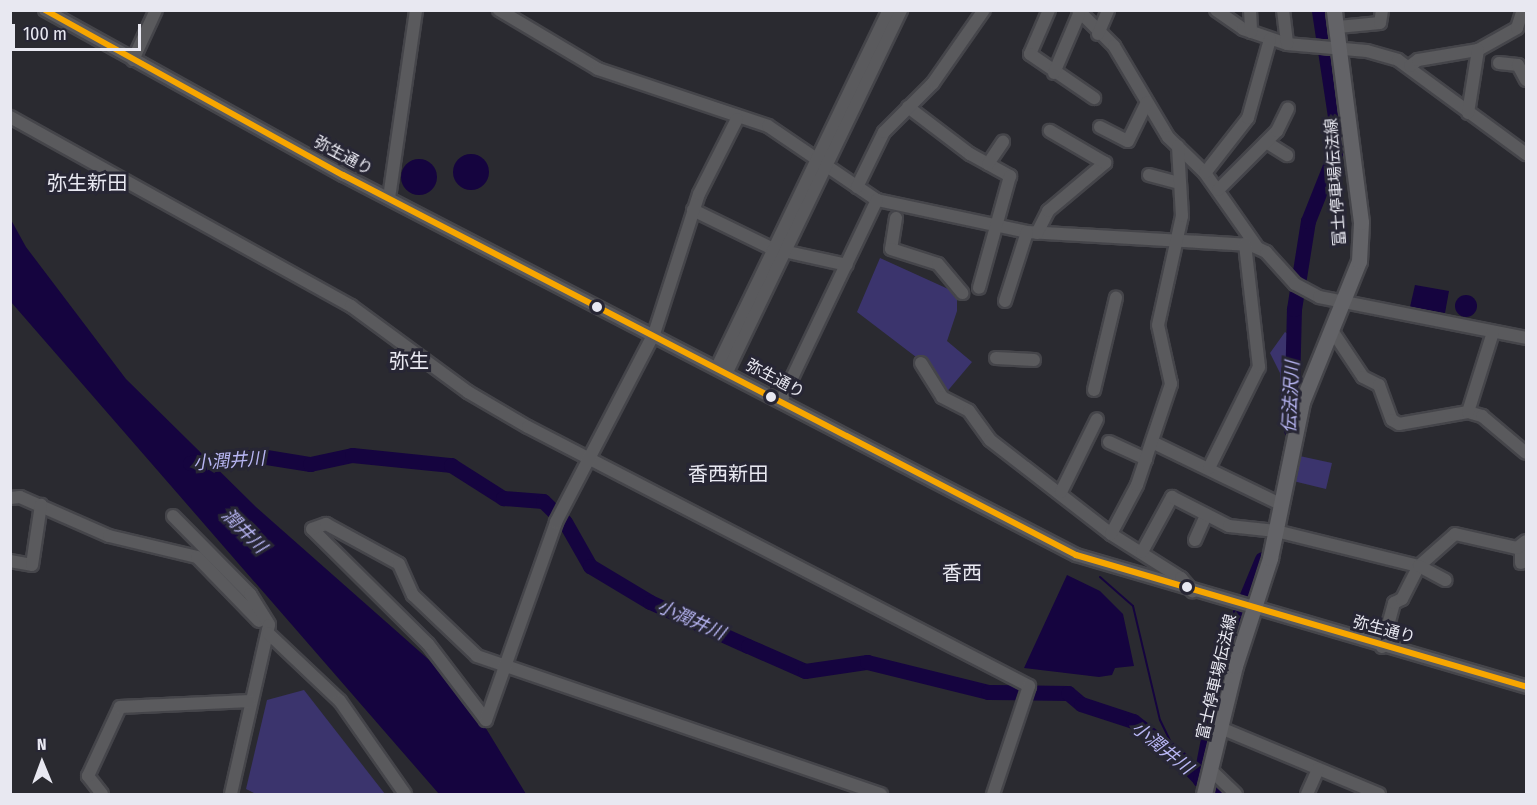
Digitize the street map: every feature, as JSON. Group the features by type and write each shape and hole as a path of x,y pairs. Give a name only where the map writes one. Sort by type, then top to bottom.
{"main road":[{"name":"富士停車場伝法線","path":"1205,794 1212,775 1302,402 1333,332 1361,245 1338,27 1334,10"}],"street":[{"name":"弥生通り","path":"45,10 389,198 1076,555 1251,611 1527,687"},
{"path":"133,60 156,10"},
{"path":"389,198 416,10"},
{"path":"499,10 573,58 737,119 768,126 857,187 898,211 1032,232 1178,237 1251,245"},
{"path":"722,370 788,252 889,10"},
{"path":"722,370 773,249 823,164 901,10"},
{"path":"857,187 880,138 933,83 984,10"},
{"path":"1048,10 1030,54 1054,73 1094,98"},
{"path":"1098,34 1108,10"},
{"path":"1216,10 1251,33 1287,44 1387,55 1410,66 1468,113 1527,154"},
{"path":"1250,10 1251,33"},
{"path":"1283,10 1287,44"},
{"path":"1338,27 1380,23 1382,10"},
{"path":"1410,66 1418,60 1478,50 1522,29 1523,10"},
{"path":"1054,73 1078,12 1098,34 1114,46 1147,102 1178,146 1205,173 1218,190 1251,245 1300,287 1341,303 1527,338"},
{"path":"1205,173 1248,118 1270,39"},
{"path":"1468,113 1478,50"},
{"path":"1499,63 1518,65 1527,80"},
{"path":"1100,127 1128,141 1147,102"},
{"path":"908,107 988,164 1011,176 995,225 979,288"},
{"path":"1218,190 1266,142 1288,108"},
{"path":"10,117 351,306 468,393 1029,686 1029,700 993,795"},
{"path":"737,119 693,210 654,334 556,522 507,666 486,720 428,644 312,529 326,524 377,549 399,564 413,596 477,656 507,666 881,795"},
{"path":"1065,139 1072,127"},
{"path":"1005,301 1032,232 1048,211 1105,163 1050,130"},
{"path":"988,164 1003,142"},
{"path":"1266,142 1287,155"},
{"path":"1111,534 1146,459 1171,384 1158,325 1182,216 1178,146"},
{"path":"1149,175 1179,183"},
{"path":"781,401 848,265 877,200"},
{"path":"693,210 773,249"},
{"path":"898,211 891,249 938,264 962,293"},
{"path":"1209,468 1259,367 1251,245"},
{"path":"788,252 848,265"},
{"path":"1094,390 1116,298"},
{"path":"1333,332 1363,377 1379,385 1392,420 1399,424 1468,412 1482,416 1527,453"},
{"path":"1468,412 1492,332"},
{"path":"996,358 1034,360"},
{"path":"921,363 942,397 969,411 990,440 1061,492 1111,534 1181,578 1193,592"},
{"path":"1061,492 1098,419"},
{"path":"1109,442 1146,459"},
{"path":"1152,442 1209,468 1276,504"},
{"path":"1142,552 1172,497 1206,515 1271,532 1303,531 1419,566 1445,580"},
{"path":"10,498 41,506 109,536 197,557 268,632 340,701 405,795"},
{"path":"10,561 32,565 41,506"},
{"path":"1195,540 1206,515"},
{"path":"173,516 250,594 268,632 250,701 231,795"},
{"path":"1382,647 1394,603 1402,599 1419,566 1455,534 1524,544 1521,563"},
{"path":"102,795 88,776 120,707 250,701"},
{"path":"1223,729 1379,794"},
{"path":"1307,795 1318,769"},
{"path":"1212,775 1236,795"}],"shaded area":[{"path":"880,258 957,293 957,311 947,341 972,362 945,394 916,357 857,312"},
{"path":"1285,332 1296,340 1300,377 1293,400 1281,396 1280,373 1270,353"},
{"path":"1295,455 1332,463 1326,489 1289,480"},
{"path":"304,690 385,794 256,794 246,789 267,700"}],"water":[{"path":"471,154 484,159 489,172 484,185 471,190 458,185 453,172 458,159"},
{"path":"419,159 432,164 437,177 432,190 419,195 406,190 401,177 406,164"},
{"name":"潤井川","path":"10,218 26,247 126,379 256,507 462,689 526,794 439,794 11,302"},
{"path":"1415,285 1449,291 1445,313 1410,307"},
{"path":"1466,295 1474,298 1477,306 1474,314 1466,317 1458,314 1455,306 1458,298"},
{"path":"1067,575 1100,591 1123,614 1134,666 1115,668 1112,675 1099,677 1024,668"}],"waterway":[{"name":"伝法沢川","path":"1291,430 1294,309 1308,221 1339,143 1319,10"},
{"name":"小潤井川","path":"190,463 260,456 310,464 352,455 451,465 503,498 543,501 565,522 590,566 650,602 805,671 867,662 988,692 1068,693 1081,704 1133,721 1177,755 1214,794"},
{"name":"伝法沢川","path":"1200,780 1226,646 1262,559"},
{"path":"1100,577 1133,606 1160,720 1177,755"}],"transit line":[{"path":"45,10 343,175 1076,555 1526,687"}],"district":[{"name":"弥生新田","path":"87,183"},
{"name":"弥生","path":"409,361"},
{"name":"香西新田","path":"728,474"},
{"name":"香西","path":"962,573"}]}
